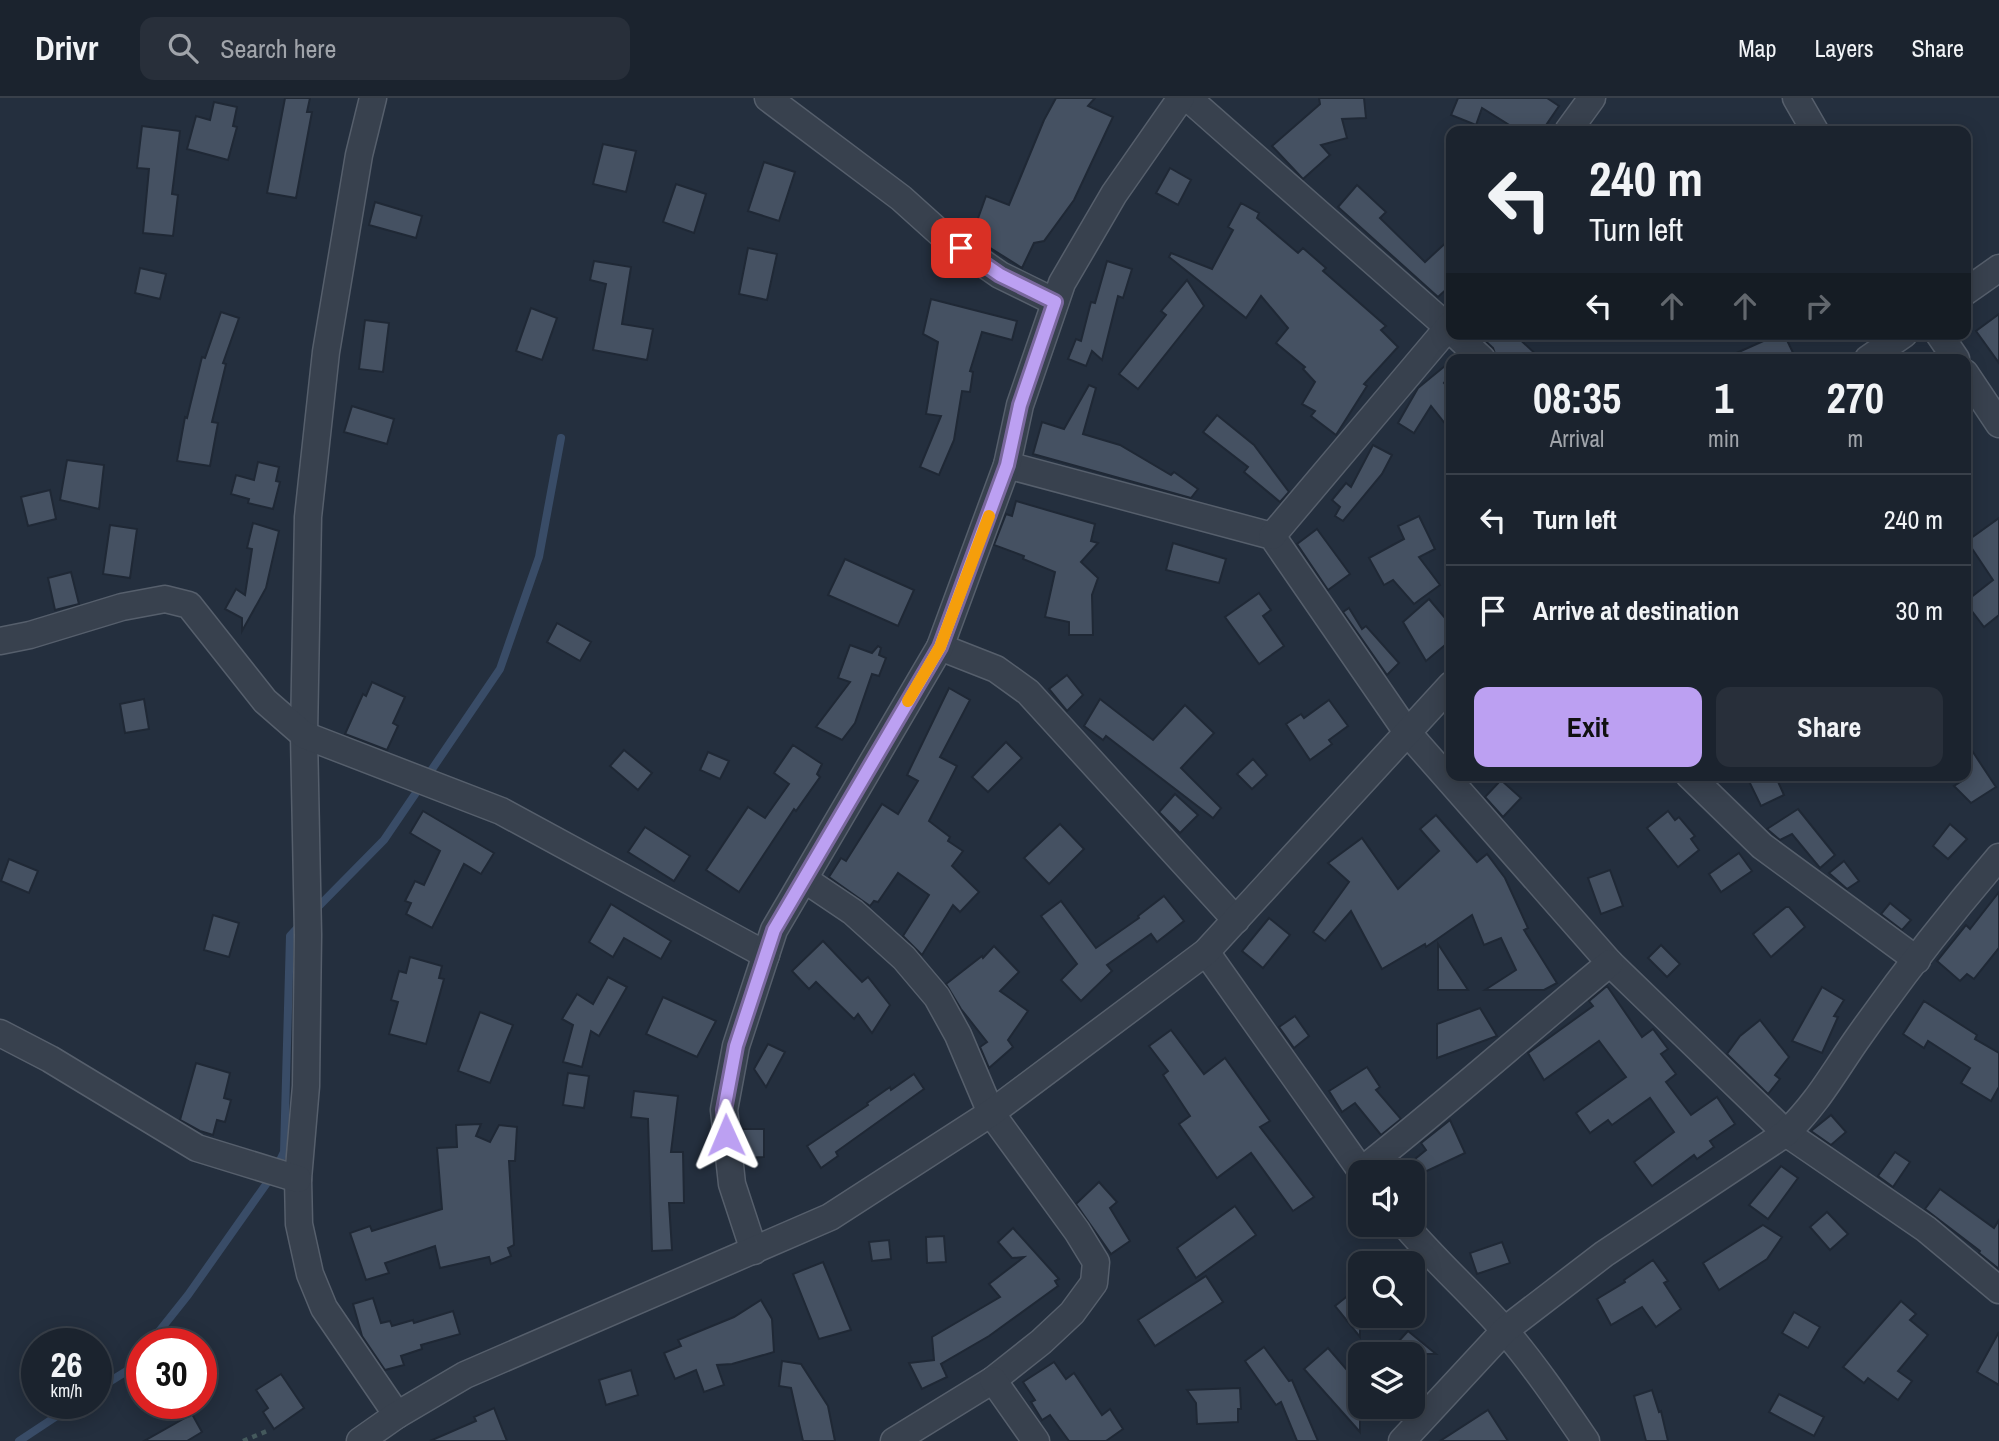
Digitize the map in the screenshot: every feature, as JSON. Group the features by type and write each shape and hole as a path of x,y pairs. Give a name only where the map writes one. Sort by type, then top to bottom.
{"street":[{"path":"373,98 359,155 324,366 308,517 304,735 306,1073 299,1224 310,1274 324,1308 397,1415"},
{"path":"768,98 901,198 941,234 1000,275 1055,302"},
{"path":"754,1251 732,1184 724,1110 736,1046 774,930 940,647 1007,465 1020,405 1062,283 1114,194 1181,98"},
{"path":"1188,98 1446,325"},
{"path":"1572,126 1592,98"},
{"path":"1796,98 1812,126"},
{"path":"1971,288 1999,268"},
{"path":"1272,536 1446,335"},
{"path":"1462,340 1477,354"},
{"path":"1875,354 1895,340"},
{"path":"1971,382 1999,424"},
{"path":"1007,465 1272,536 1407,732 1446,776"},
{"path":"0,641 30,635 122,607 165,599 189,605 265,701 304,735 501,811 766,955"},
{"path":"940,647 996,669 1028,692 1236,920"},
{"path":"360,1441 397,1415 465,1375 830,1217 991,1113 1206,952 1446,690"},
{"path":"1450,781 1610,963 1786,1133 1926,1229 1999,1290"},
{"path":"1695,781 1762,846 1917,960"},
{"path":"1402,1441 1505,1330 1604,1254 1756,1150 1786,1133 1830,1083 1860,1036 1999,857"},
{"path":"804,879 853,912 904,958 937,997 958,1035 991,1113 1096,1262 1094,1283 1072,1313 993,1380 894,1441"},
{"path":"1206,952 1353,1160"},
{"path":"1377,1160 1455,1097 1532,1027 1610,963"},
{"path":"0,1033 50,1059 197,1148 299,1179"},
{"path":"1415,1237 1505,1330 1545,1381 1586,1441"},
{"path":"993,1380 1036,1441"}],"path":[{"path":"243,1441 267,1431"}],"building":[{"path":"285,98 310,98 307,112 312,112 296,198 267,193"},
{"path":"1056,98 1095,98 1088,106 1113,117 1074,200 1044,241 1034,243 1022,268 968,234 973,223 976,224 986,196 1009,205 1044,120"},
{"path":"1319,98 1364,98 1366,118 1342,119 1347,138 1321,145 1330,155 1303,179 1272,146 1320,104"},
{"path":"1458,98 1547,98 1559,106 1545,126 1511,126 1482,108 1476,125 1451,115"},
{"path":"214,102 237,107 233,126 237,127 228,160 187,149 196,116 210,120"},
{"path":"142,126 180,131 172,194 178,195 173,236 143,233 149,169 137,168"},
{"path":"603,144 636,151 626,192 593,184"},
{"path":"764,162 795,172 779,221 748,211"},
{"path":"1170,168 1191,180 1178,205 1156,193"},
{"path":"676,184 706,194 694,233 663,222"},
{"path":"1357,185 1386,212 1380,218 1425,262 1446,243 1446,290 1438,297 1338,207"},
{"path":"375,202 422,216 416,238 369,225"},
{"path":"1241,203 1259,213 1257,218 1298,253 1303,248 1326,268 1323,271 1386,326 1381,330 1398,347 1364,384 1367,386 1336,435 1311,416 1315,411 1302,404 1315,382 1303,369 1305,367 1276,343 1288,328 1261,296 1246,318 1169,257 1171,253 1212,269 1233,230 1228,227"},
{"path":"748,248 777,254 767,300 739,294"},
{"path":"594,261 631,267 622,324 653,329 647,360 593,350 606,284 590,280"},
{"path":"1107,261 1132,269 1123,298 1118,296 1102,360 1092,351 1086,366 1068,359 1076,339 1081,341 1091,302 1095,303"},
{"path":"140,268 166,274 160,299 135,293"},
{"path":"1187,280 1204,306 1138,389 1119,374 1166,315 1161,311"},
{"path":"931,299 1017,321 1012,340 982,332 970,371 973,372 970,392 962,391 954,440 939,475 920,467 941,416 926,414 938,342 923,334"},
{"path":"531,308 557,318 542,360 516,351"},
{"path":"221,312 239,318 223,363 226,364 212,422 218,423 210,466 177,461 185,417 187,418 202,357 205,358"},
{"path":"1999,314 1999,363 1976,331"},
{"path":"365,320 389,323 383,372 359,369"},
{"path":"1484,340 1520,340 1536,354 1495,354"},
{"path":"1766,340 1787,340 1794,354 1734,354"},
{"path":"1446,365 1446,425 1431,406 1414,433 1398,423 1418,388"},
{"path":"1089,385 1096,388 1083,434 1120,445 1171,475 1174,472 1198,489 1191,498 1033,454 1042,422 1064,429"},
{"path":"352,406 394,419 387,444 344,432"},
{"path":"1217,415 1254,445 1289,492 1280,502 1244,472 1248,467 1203,432"},
{"path":"1373,445 1392,455 1382,474 1343,521 1335,516 1340,507 1332,500 1346,483 1351,487"},
{"path":"67,460 104,465 99,509 60,500"},
{"path":"258,462 279,467 276,481 280,482 273,509 248,503 249,499 231,494 236,475 254,480"},
{"path":"50,490 56,519 28,526 21,497"},
{"path":"1016,501 1095,524 1091,541 1098,543 1081,562 1098,578 1092,595 1093,635 1069,635 1069,622 1045,617 1055,572 994,545 1006,514 1012,516"},
{"path":"1419,516 1435,549 1419,557 1440,585 1414,604 1393,580 1384,585 1369,558 1404,539 1398,526"},
{"path":"1999,518 1999,615 1984,627 1971,610 1971,597 1993,580 1971,547 1971,538"},
{"path":"253,523 279,531 266,588 242,631 242,618 225,609 236,589 245,595 252,549 247,548"},
{"path":"110,525 137,529 130,578 103,574"},
{"path":"1317,529 1350,574 1328,590 1297,544"},
{"path":"1173,543 1226,559 1219,583 1166,570"},
{"path":"845,559 914,590 898,626 828,595"},
{"path":"71,572 79,604 55,610 48,578"},
{"path":"1259,593 1271,610 1263,616 1284,646 1259,664 1225,617"},
{"path":"1429,599 1446,619 1446,644 1426,661 1403,622"},
{"path":"1349,608 1362,629 1366,626 1399,663 1387,675 1343,612"},
{"path":"557,623 591,642 580,661 547,642"},
{"path":"850,645 872,653 878,646 881,648 879,655 886,658 879,676 872,674 855,723 842,740 816,727 850,682 838,678"},
{"path":"1067,675 1083,695 1067,711 1049,689"},
{"path":"372,682 405,697 393,723 398,726 387,750 345,734 363,694 366,696"},
{"path":"949,688 970,700 940,757 957,766 929,821 950,837 948,841 963,851 952,866 979,892 960,912 953,905 922,955 903,936 929,895 898,873 878,902 874,901 870,906 829,877 841,858 846,861 882,804 898,814 918,781 907,775"},
{"path":"144,699 149,729 125,733 120,704"},
{"path":"1100,699 1153,740 1185,705 1214,733 1181,768 1221,808 1213,818 1106,736 1103,740 1084,726"},
{"path":"1329,700 1348,726 1329,740 1332,744 1310,760 1286,724 1301,714 1304,718"},
{"path":"1006,742 1022,758 988,792 972,777"},
{"path":"793,745 822,764 817,774 820,777 796,811 794,809 739,892 706,870 748,807 765,818 789,784 774,773"},
{"path":"1971,749 1996,787 1971,803 1954,786 1962,781 1971,781"},
{"path":"624,750 652,773 638,790 610,766"},
{"path":"708,752 729,761 720,779 700,770"},
{"path":"1253,759 1267,775 1252,789 1237,774"},
{"path":"1502,781 1521,798 1503,817 1485,797"},
{"path":"1749,781 1778,781 1784,795 1761,806"},
{"path":"1175,794 1198,815 1180,833 1159,812"},
{"path":"1798,809 1835,855 1820,868 1792,834 1780,840 1767,829"},
{"path":"423,811 494,853 481,874 464,864 432,928 406,914 411,903 405,901 415,881 424,885 440,851 410,833"},
{"path":"1668,811 1675,820 1679,817 1695,836 1691,839 1699,850 1678,867 1647,828"},
{"path":"1436,815 1477,862 1487,854 1505,878 1528,928 1524,930 1557,983 1544,990 1485,990 1516,970 1501,938 1484,945 1472,915 1426,947 1425,944 1382,969 1351,911 1325,941 1313,932 1349,882 1328,863 1362,838 1398,889 1439,851 1420,829"},
{"path":"1060,824 1084,849 1049,884 1024,858"},
{"path":"1950,824 1967,839 1948,859 1933,846"},
{"path":"645,827 690,856 674,881 628,852"},
{"path":"1739,853 1752,871 1721,892 1709,874"},
{"path":"9,859 38,871 29,893 1,881"},
{"path":"1844,861 1859,881 1847,889 1829,873"},
{"path":"1610,870 1623,906 1601,914 1588,878"},
{"path":"1999,892 1999,948 1974,979 1967,974 1960,981 1937,961 1966,925 1970,929"},
{"path":"1164,896 1184,921 1157,942 1151,934 1107,965 1112,971 1081,1001 1061,980 1077,964 1041,916 1061,901 1096,948 1139,918 1138,916"},
{"path":"1890,903 1911,920 1902,930 1881,914"},
{"path":"611,904 671,941 661,959 624,938 613,957 589,942"},
{"path":"1789,907 1805,927 1771,957 1753,934"},
{"path":"213,915 239,923 229,957 204,950"},
{"path":"1269,918 1290,935 1263,968 1242,951"},
{"path":"823,941 862,982 868,977 890,1005 872,1033 858,1014 854,1019 816,982 809,989 792,971"},
{"path":"1438,944 1468,990 1438,990"},
{"path":"1661,945 1680,964 1667,977 1648,958"},
{"path":"994,946 1019,972 1000,991 1028,1011 1008,1040 1013,1047 989,1068 980,1047 987,1042 961,1009 946,984 982,956 983,958"},
{"path":"410,957 442,966 439,978 444,979 426,1044 389,1034 398,1002 391,1000 399,971 406,973"},
{"path":"608,977 627,987 599,1036 591,1031 582,1067 563,1062 573,1025 562,1019 577,994 593,1004"},
{"path":"1607,986 1642,1037 1653,1029 1668,1049 1661,1054 1676,1074 1666,1082 1691,1115 1717,1097 1735,1124 1710,1141 1714,1147 1697,1159 1694,1155 1652,1186 1634,1162 1674,1132 1650,1098 1612,1125 1608,1120 1590,1133 1576,1113 1626,1077 1599,1041 1544,1080 1528,1053 1593,1006 1589,1001"},
{"path":"1822,987 1844,1000 1834,1016 1838,1017 1822,1053 1792,1041"},
{"path":"663,997 716,1021 697,1057 646,1034"},
{"path":"1924,1001 1977,1035 1975,1039 1999,1053 1999,1087 1991,1101 1961,1083 1970,1068 1928,1041 1924,1048 1903,1034"},
{"path":"1480,1008 1497,1036 1437,1058 1437,1024"},
{"path":"480,1012 513,1025 490,1083 458,1071"},
{"path":"1295,1016 1309,1036 1294,1048 1279,1027"},
{"path":"1760,1020 1789,1057 1775,1075 1780,1079 1768,1094 1727,1054 1740,1036"},
{"path":"1171,1030 1204,1074 1225,1058 1270,1121 1260,1127 1314,1197 1293,1211 1251,1153 1217,1178 1179,1124 1190,1116 1163,1075 1168,1071 1149,1046"},
{"path":"768,1044 785,1052 766,1087 754,1069"},
{"path":"196,1063 230,1073 224,1098 231,1100 225,1122 217,1120 213,1135 180,1120"},
{"path":"1367,1067 1380,1087 1376,1090 1401,1119 1381,1135 1355,1103 1342,1112 1329,1091"},
{"path":"568,1073 589,1076 584,1108 563,1105"},
{"path":"914,1074 924,1089 836,1152 838,1156 821,1168 807,1146 890,1087 891,1090"},
{"path":"634,1091 678,1096 671,1152 683,1152 684,1203 669,1203 672,1250 652,1251 648,1119 631,1117"},
{"path":"1831,1115 1846,1132 1831,1145 1811,1131"},
{"path":"1450,1120 1465,1153 1425,1172 1425,1160 1414,1160 1426,1150 1421,1143"},
{"path":"481,1124 476,1136 490,1142 499,1125 517,1127 515,1161 509,1161 514,1245 508,1248 511,1256 491,1264 489,1257 440,1268 435,1246 385,1263 389,1273 366,1280 350,1233 370,1226 372,1231 442,1209 437,1148 457,1147 456,1125"},
{"path":"742,1129 764,1129 764,1157 745,1158"},
{"path":"1895,1152 1910,1162 1893,1187 1878,1176"},
{"path":"1781,1166 1798,1178 1768,1219 1749,1205"},
{"path":"1099,1182 1117,1202 1110,1208 1130,1241 1111,1254 1076,1204"},
{"path":"1940,1189 1994,1228 1999,1220 1999,1269 1925,1209"},
{"path":"1235,1206 1256,1235 1196,1278 1177,1248"},
{"path":"1827,1212 1848,1234 1830,1250 1810,1227"},
{"path":"1763,1225 1782,1237 1767,1259 1719,1290 1703,1263"},
{"path":"1013,1228 1059,1279 1055,1281 1058,1286 989,1336 941,1364 947,1377 922,1389 909,1363 934,1360 932,1337 1000,1297 989,1284 1024,1257 1012,1258 998,1242"},
{"path":"944,1236 946,1262 927,1263 926,1237"},
{"path":"889,1240 891,1259 872,1261 869,1242"},
{"path":"1502,1242 1510,1263 1477,1274 1470,1253"},
{"path":"1653,1260 1668,1281 1664,1283 1681,1309 1656,1327 1642,1307 1611,1325 1597,1299"},
{"path":"823,1262 851,1330 819,1339 793,1274"},
{"path":"1206,1276 1223,1302 1155,1346 1138,1320"},
{"path":"1348,1296 1348,1322 1335,1306"},
{"path":"373,1298 381,1323 390,1321 392,1326 413,1320 414,1323 453,1311 460,1334 421,1345 422,1349 401,1356 404,1365 385,1370 362,1336 353,1304"},
{"path":"761,1300 772,1319 774,1352 732,1364 717,1365 724,1385 704,1392 696,1370 675,1379 664,1353 681,1346 678,1340 734,1317"},
{"path":"1901,1301 1916,1314 1910,1320 1928,1335 1898,1371 1912,1381 1898,1400 1868,1378 1864,1383 1843,1367"},
{"path":"1794,1312 1820,1327 1808,1348 1782,1333"},
{"path":"1353,1328 1360,1328 1360,1337"},
{"path":"1408,1331 1421,1342 1398,1342"},
{"path":"1999,1332 1999,1385 1977,1372"},
{"path":"1425,1345 1436,1354 1425,1354"},
{"path":"1264,1347 1289,1381 1292,1380 1318,1441 1297,1441 1281,1402 1276,1405 1245,1361"},
{"path":"1328,1348 1348,1371 1348,1418 1304,1369"},
{"path":"782,1361 801,1364 828,1406 835,1441 803,1441 791,1388 779,1386"},
{"path":"1054,1362 1066,1379 1074,1373 1102,1415 1110,1409 1123,1429 1106,1441 1069,1441 1050,1415 1042,1420 1031,1402 1035,1400 1023,1382"},
{"path":"631,1370 638,1395 606,1405 599,1380"},
{"path":"281,1374 304,1408 274,1429 263,1412 268,1408 256,1390"},
{"path":"1240,1388 1241,1409 1238,1409 1238,1422 1197,1424 1196,1403 1187,1390"},
{"path":"1652,1390 1659,1412 1661,1411 1668,1441 1646,1441 1634,1396"},
{"path":"1779,1394 1824,1417 1814,1436 1769,1412"},
{"path":"494,1408 507,1441 430,1441 476,1421 474,1417"},
{"path":"1488,1410 1508,1441 1440,1441"},
{"path":"183,1419 195,1419 202,1432 187,1441 144,1441"},
{"path":"1348,1419 1360,1419 1360,1432"}],"waterway":[{"path":"314,911 384,840 500,669 539,557 561,438"},
{"path":"162,1328 274,1173 284,1152 290,936 302,923"},
{"path":"112,1380 126,1371"},
{"path":"19,1441 52,1419"}],"slow traffic":[{"path":"908,701 940,647 989,516"}],"route":[{"path":"726,1135 724,1110 736,1046 774,930 940,647 1007,465 1020,405 1055,302 1000,275 961,248"}]}
